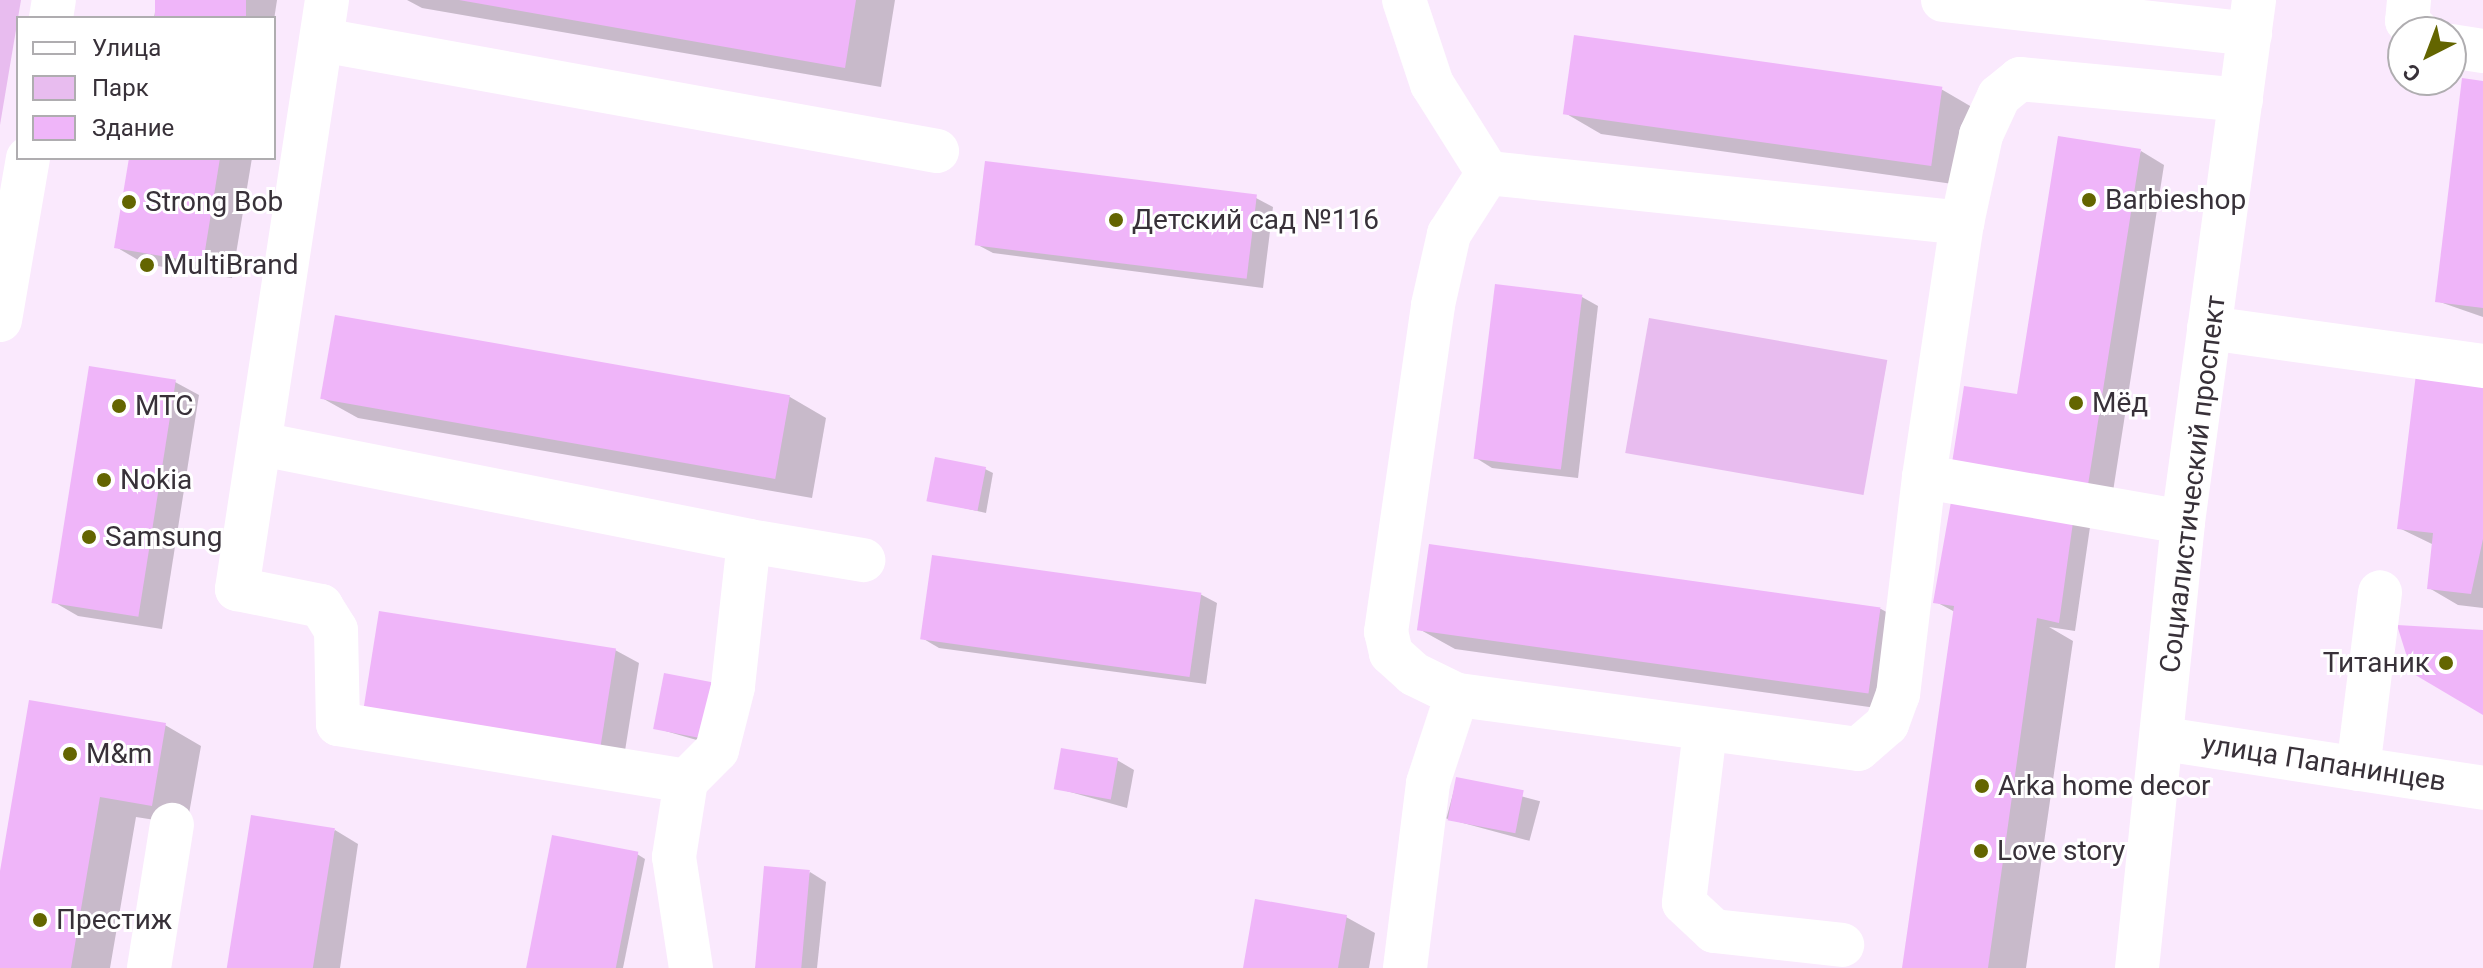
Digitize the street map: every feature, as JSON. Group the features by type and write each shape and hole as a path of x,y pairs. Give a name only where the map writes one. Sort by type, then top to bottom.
{"street":[{"path":"1404,0 1432,84 1488,173"},
{"path":"1943,0 2252,17"},
{"name":"Социалистический проспект","path":"2137,968 2164,739 2183,522 2252,17"},
{"path":"686,781 338,724 336,630 321,606 237,589 324,20 937,151"},
{"path":"1488,173 1449,234 1433,305 1386,632 1391,653 1414,674 1457,695 1705,731 1858,749 1887,724 1898,694 1924,477 1962,223 1981,135 1999,96 2020,79 2042,76 2241,100"},
{"path":"0,320 28,160"},
{"path":"1488,173 1962,223"},
{"path":"2209,328 2483,366"},
{"path":"261,444 749,541 863,560"},
{"path":"1924,477 2183,522"},
{"path":"691,968 674,857 686,781 717,750 733,687 749,541"},
{"path":"2358,769 2380,592"},
{"path":"1405,968 1428,783 1457,695"},
{"path":"1705,731 1684,903 1714,931 1842,945"},
{"name":"улица Папанинцев","path":"2164,739 2483,788"},
{"path":"149,968 172,825"}],"green space":[{"path":"0,0 21,0 16,16 0,125"},
{"path":"1649,318 1887,360 1864,495 1625,453"}],"building":[{"path":"155,0 246,0 246,16 155,16"},
{"path":"459,0 856,0 845,68"},
{"path":"1574,35 1942,87 1931,166 1563,114"},
{"path":"2467,79 2483,81 2483,308 2435,302 2460,96 2467,96"},
{"path":"2058,136 2141,149 2088,485 1952,463 1964,386 2017,394"},
{"path":"129,160 220,160 203,263 114,248"},
{"name":"Детский сад №116","path":"985,161 1257,194 1247,279 975,245"},
{"path":"1495,284 1582,295 1561,469 1474,459"},
{"path":"335,315 790,395 775,479 320,399"},
{"path":"89,366 176,380 138,617 51,603"},
{"path":"2416,374 2483,382 2483,539 2471,594 2427,589 2433,533 2397,529"},
{"path":"935,457 986,467 977,511 926,501"},
{"path":"1952,496 2074,515 2059,623 2037,618 1988,968 1902,968 1954,606 1933,603"},
{"path":"1429,544 1881,607 1868,694 1417,630"},
{"path":"932,555 1201,593 1190,677 920,639"},
{"path":"379,611 616,649 601,745 364,708"},
{"name":"Титаник","path":"2397,625 2483,630 2483,715 2412,673"},
{"path":"664,673 716,683 705,739 653,729"},
{"path":"29,700 166,723 152,806 100,797 71,968 0,968 0,871"},
{"path":"1061,748 1118,758 1111,799 1054,789"},
{"path":"1456,777 1524,790 1515,833 1448,820"},
{"path":"251,815 335,828 313,968 227,968"},
{"path":"552,835 638,852 616,968 526,968"},
{"path":"764,866 810,870 801,968 755,968"},
{"path":"1255,899 1347,915 1338,968 1243,968"}],"place":[{"name":"Barbieshop","path":"2089,200"},
{"name":"Strong Bob","path":"129,202"},
{"name":"Детский сад №116","path":"1116,220"},
{"name":"MultiBrand","path":"147,265"},
{"name":"Мёд","path":"2076,403"},
{"name":"МТС","path":"119,406"},
{"name":"Nokia","path":"104,480"},
{"name":"Samsung","path":"89,537"},
{"name":"Титаник","path":"2446,663"},
{"name":"М&m","path":"70,754"},
{"name":"Arka home decor","path":"1982,786"},
{"name":"Love story","path":"1981,851"},
{"name":"Престиж","path":"40,920"}]}
